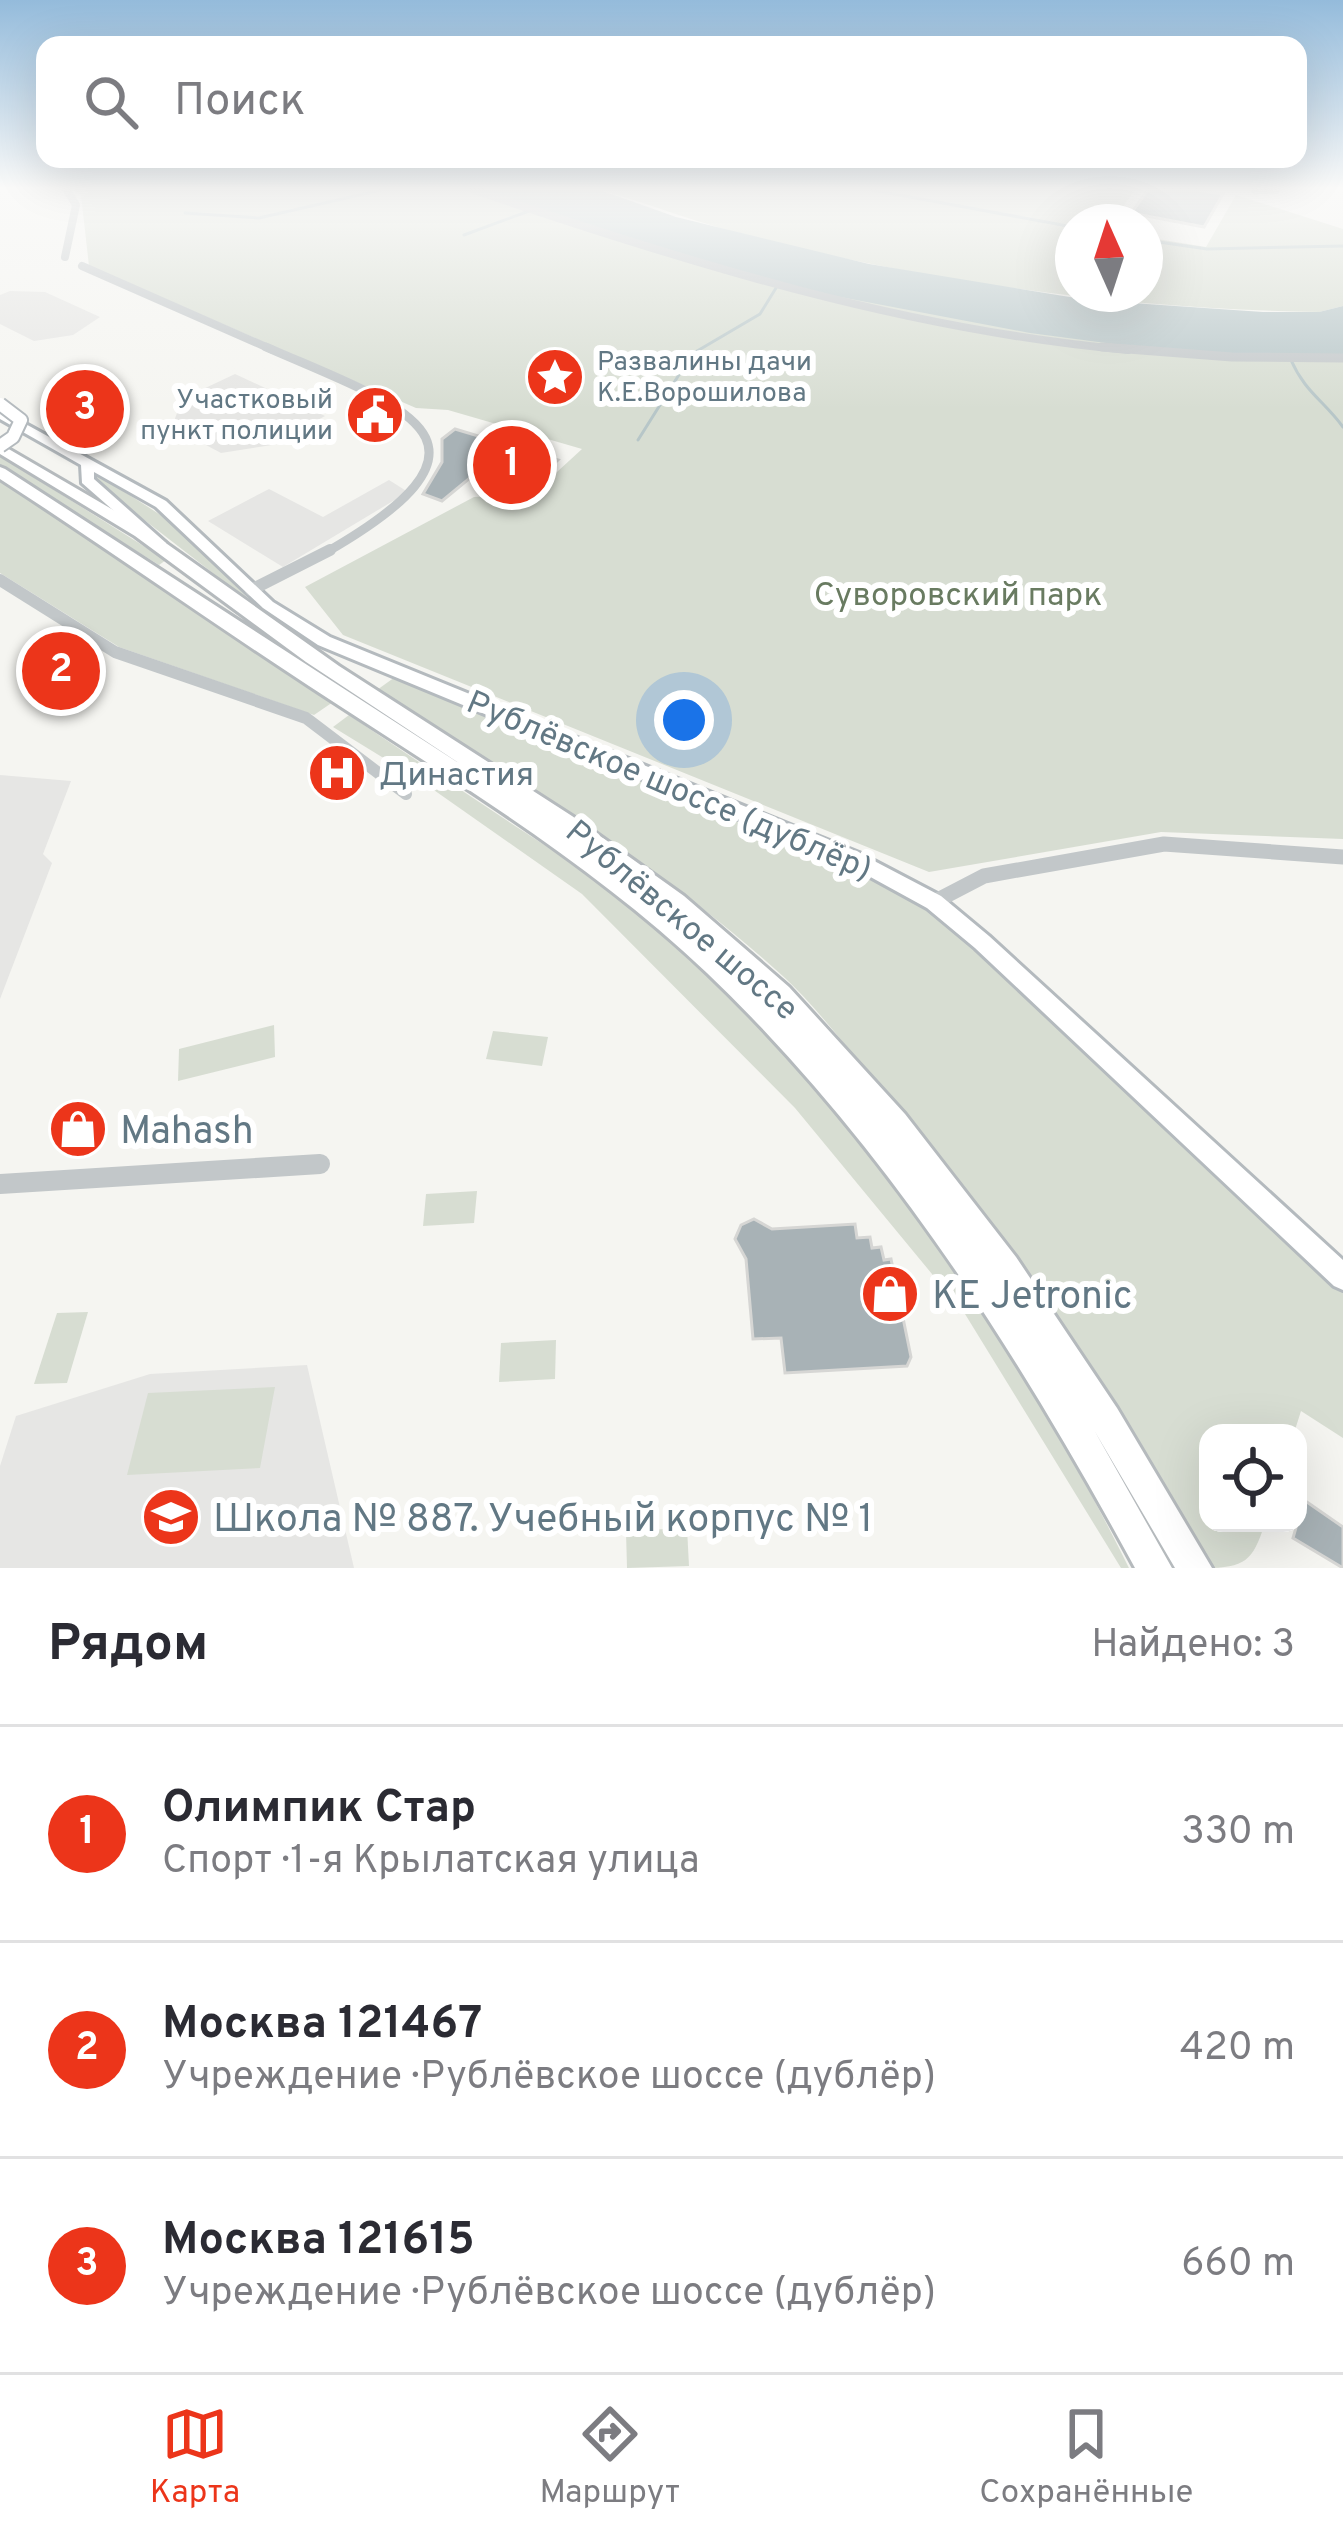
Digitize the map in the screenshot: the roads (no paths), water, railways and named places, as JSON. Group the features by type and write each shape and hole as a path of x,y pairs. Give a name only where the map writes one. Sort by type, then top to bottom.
{"main road":[{"name":"Рублёвское шоссе","path":"0,447 163,547 329,669 571,821 779,994 900,1130 1019,1292 1131,1456 1194,1568"},
{"name":"Рублёвское шоссе","path":"0,472 559,837 762,1010 878,1142 998,1305 1106,1478 1154,1568"}],"street":[{"path":"693,263 776,286 1029,335 1192,357 1343,358"},
{"path":"82,266 398,405 418,416 432,440 433,461 410,497 251,590"},
{"path":"0,404 21,420 13,437 0,447"},
{"name":"Рублёвское шоссе (дублёр)","path":"0,414 176,516 251,590 323,641 852,858 934,902 1343,1276"},
{"path":"88,462 86,480 163,547"},
{"path":"0,580 115,652 306,718 406,794"},
{"path":"934,902 984,876 1164,844 1343,857"},
{"path":"0,1184 320,1163"}],"waterway":[{"path":"638,440 692,354 760,314 776,288"},
{"path":"1291,360 1308,388 1343,427"}],"place":[{"name":"Развалины дачи К.Е.Ворошилова","path":"555,377"},
{"name":"Москва 121615","path":"85,409"},
{"name":"Участковый пункт полиции","path":"375,415"},
{"name":"Олимпик Стар","path":"512,465"},
{"name":"Москва 121467","path":"61,671"},
{"name":"Династия","path":"337,773"},
{"name":"Mahash","path":"78,1129"},
{"name":"KE Jetronic","path":"890,1294"},
{"name":"Школа № 887. Учебный корпус № 1","path":"171,1517"}],"park label":[{"name":"Суворовский парк","path":"958,593"}]}
